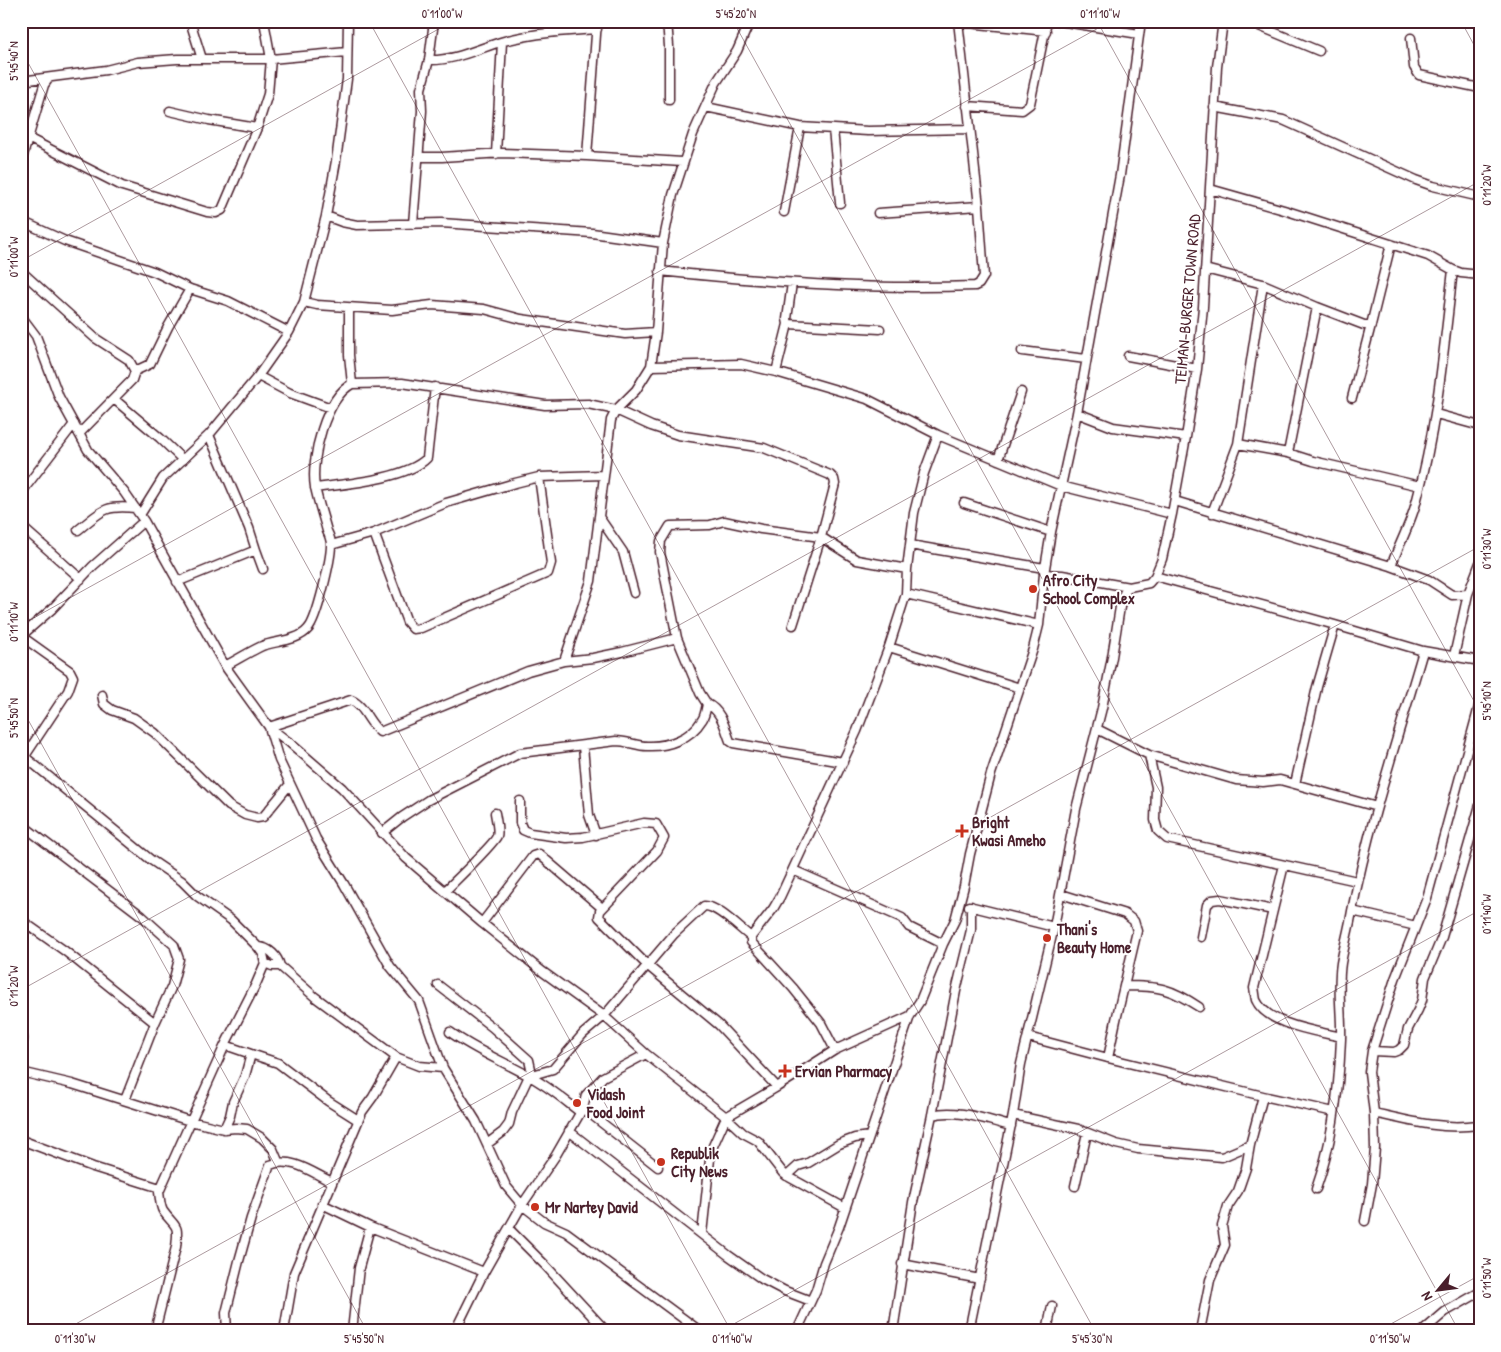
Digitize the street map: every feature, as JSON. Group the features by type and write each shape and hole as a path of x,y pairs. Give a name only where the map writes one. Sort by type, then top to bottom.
{"street":[{"path":"190,21 202,59"},
{"path":"28,138 122,186 207,212 216,213 222,210 257,128 268,94 271,59 264,21"},
{"path":"155,1331 178,1234 176,1224 162,1210 160,1188 225,1045 265,963 263,954 258,947 231,920 197,896 182,881 151,860 23,760 68,692 73,677 70,671 21,636 52,609 140,515 163,478 209,435 258,376 289,332 304,302 326,216 343,116 347,79 348,21"},
{"path":"413,224 422,111 421,89 429,60 434,21"},
{"path":"667,21 669,100"},
{"path":"564,661 591,581 611,420 616,410 636,390 651,366 656,332 663,243 682,162 716,83 737,51 750,21"},
{"path":"967,106 1022,110 1030,104 1047,21"},
{"path":"1059,21 1139,34"},
{"path":"797,1331 816,1290 824,1263 839,1227 868,1136 890,1078 910,1016 920,1001 956,920 970,854 991,774 1033,649 1051,532 1077,413 1120,175 1141,21"},
{"name":"TEIMAN-BURGER TOWN ROAD","path":"1156,576 1162,559 1175,501 1197,369 1214,107 1223,21"},
{"path":"1247,21 1319,51"},
{"path":"660,271 792,283 916,288 975,286 979,284 984,276 979,206 958,22 1046,30"},
{"path":"429,60 450,59 502,42 540,33 597,25 587,156"},
{"path":"1411,38 1414,67 1419,75 1480,88"},
{"path":"496,154 502,42"},
{"path":"21,81 106,70 138,62 177,59 271,59 348,52"},
{"path":"21,162 44,85 49,78"},
{"path":"706,107 800,127 868,131 969,129"},
{"path":"1214,107 1283,120 1416,180 1480,197"},
{"path":"170,111 257,128"},
{"path":"784,212 800,127"},
{"path":"833,129 840,203"},
{"path":"418,157 496,154 587,156 682,162"},
{"path":"1210,189 1284,210 1428,256 1453,270 1480,275"},
{"path":"878,213 979,206"},
{"path":"326,216 357,225 441,222 592,233 663,243"},
{"path":"21,221 65,241 155,272 190,289 228,301 289,332"},
{"path":"1352,398 1391,244"},
{"path":"1205,268 1263,284 1364,325 1371,325"},
{"path":"21,270 95,338 129,360 135,371"},
{"path":"1390,566 1408,528 1420,486 1436,414 1453,270"},
{"path":"776,372 788,324 792,283"},
{"path":"1212,514 1238,444 1263,284"},
{"path":"79,434 132,380 135,371 150,364 168,327 190,289"},
{"path":"304,302 317,306 392,310 432,305 449,306 484,309 522,319 625,334 656,332"},
{"path":"1288,452 1317,307"},
{"path":"349,308 349,355 352,384"},
{"path":"21,316 36,336 57,390 88,450 110,475 140,515 225,666 269,727 342,788 406,858 482,923 543,972 604,1016 646,1054 726,1117 743,1133 758,1140 783,1173 845,1208"},
{"path":"788,324 880,329"},
{"path":"1022,351 1086,359"},
{"path":"1128,356 1197,369"},
{"path":"651,366 741,364 776,372 867,399 938,435 1061,486 1172,514"},
{"path":"258,376 290,393 332,408"},
{"path":"225,666 262,647 299,635 308,630 313,620 331,545 316,488 314,473 319,438 339,394 345,387 352,384 402,383 545,405 588,404 616,410 678,436 764,448 830,475 835,484 822,537 793,624"},
{"path":"316,488 400,473 420,464 426,458 435,387"},
{"path":"998,460 1021,392"},
{"path":"114,399 183,460"},
{"path":"1077,413 1113,427 1186,437"},
{"path":"1436,414 1480,426"},
{"path":"21,493 74,424"},
{"path":"209,435 249,528 263,569"},
{"path":"751,938 774,909 793,870 857,731 889,647 906,594 914,513 924,473 938,435"},
{"path":"1238,444 1288,452 1313,462 1420,486"},
{"path":"331,545 374,533 446,503 539,477 604,474"},
{"path":"374,533 407,622 413,629 421,628 548,573 551,563 539,477"},
{"path":"1175,501 1212,514 1390,566 1429,580 1452,595 1468,594"},
{"path":"964,502 1051,532"},
{"path":"78,530 106,508 116,506 140,515"},
{"path":"599,517 623,552 634,593"},
{"path":"843,762 733,744 730,741 720,716 713,706 707,704 700,693 677,638 660,552 661,540 670,526 710,525 724,521 761,529 822,537 857,560 907,569"},
{"path":"21,526 81,579"},
{"path":"910,545 1129,587 1149,584 1156,576 1423,651 1480,661"},
{"path":"177,582 256,550"},
{"path":"1454,656 1468,594 1480,563"},
{"path":"969,1331 1028,1036 1061,894 1076,809 1097,729 1120,607 1124,593 1129,587"},
{"path":"906,594 1038,625"},
{"path":"1295,784 1317,687 1335,625"},
{"path":"269,727 351,700 358,703 373,727 380,732 528,670 564,661 593,658 677,638"},
{"path":"889,647 1020,688"},
{"path":"1316,1189 1338,1088 1341,1037 1338,992 1341,963 1357,881 1423,651"},
{"path":"102,695 104,704 112,710 134,718 155,733 229,806 246,815 257,818 263,817 290,784"},
{"path":"1365,1221 1372,1184 1374,1113 1369,1072 1372,1051 1395,979 1427,898 1480,702"},
{"path":"382,833 428,800 520,753 616,741 627,741 646,746 677,741 688,736 703,719 707,704"},
{"path":"269,727 279,760 316,839 344,884 390,966 420,1001 443,1068 476,1121 506,1186 522,1205 544,1222 566,1232 700,1331"},
{"path":"1097,729 1149,755 1236,780 1263,782 1280,780 1377,807"},
{"path":"583,746 589,815 596,835"},
{"path":"1149,755 1156,788 1155,820 1158,831 1167,839 1357,881"},
{"path":"520,801 520,823 523,830 530,833 566,838 583,837 644,823 656,824 664,838 658,851 602,908 599,917 647,964 719,1025 777,1086"},
{"path":"1372,1051 1386,1050 1394,1052 1404,1045 1408,1028 1422,1000 1425,978 1442,937 1480,805"},
{"path":"445,891 493,844 497,836 495,813"},
{"path":"21,824 142,916 174,945 179,959 172,986 124,1100"},
{"path":"482,923 533,856 539,854 602,908"},
{"path":"1284,865 1254,988 1256,1000 1264,1011 1278,1020 1341,1037"},
{"path":"793,870 902,918 909,927 944,944"},
{"path":"1061,894 1124,914 1134,921 1137,931 1108,1058"},
{"path":"1201,937 1207,905 1212,900 1220,899 1273,910"},
{"path":"960,903 1054,927"},
{"path":"529,1076 553,1068 583,1034 604,1016 674,934 704,906 717,910 751,938 751,942 793,988 821,1023 835,1050"},
{"path":"893,1331 913,1202 956,991 971,930 972,906"},
{"path":"1352,911 1416,926"},
{"path":"21,920 155,1023"},
{"path":"258,947 263,947 273,954 280,966 315,997 396,1057 419,1066 443,1068"},
{"path":"265,963 272,966 280,966"},
{"path":"438,985 522,1052 529,1060 531,1069 529,1076 512,1112 509,1124 503,1132 487,1144"},
{"path":"1124,986 1166,989 1179,994 1199,1008"},
{"path":"702,1234 710,1159 713,1146 726,1117 835,1050 910,1016"},
{"path":"21,1022 23,1039 21,1054"},
{"path":"450,1032 478,1051 529,1076 555,1092 658,1167"},
{"path":"1028,1036 1108,1058 1334,1112"},
{"path":"1376,1036 1386,1050"},
{"path":"225,1045 278,1063 328,1101 358,1120"},
{"path":"224,1129 230,1116 233,1102 245,1076 251,1054"},
{"path":"455,1331 484,1272 522,1205 556,1155 581,1110 586,1095 598,1082 646,1054"},
{"path":"284,1331 294,1273 322,1204 358,1120 396,1057"},
{"path":"21,1072 72,1084 190,1122 224,1129 236,1128 247,1130 262,1138 273,1149 278,1162"},
{"path":"1200,1331 1210,1280 1225,1245 1222,1226 1228,1206 1238,1191 1246,1168 1263,1096"},
{"path":"932,1115 945,1112 1010,1126"},
{"path":"1374,1113 1443,1127 1480,1126"},
{"path":"1013,1115 1087,1133 1116,1144 1138,1149 1222,1157 1250,1145"},
{"path":"569,1131 728,1255 762,1279 785,1291 811,1301"},
{"path":"1075,1186 1087,1133"},
{"path":"787,1176 798,1166 808,1163 839,1144 855,1138 868,1136"},
{"path":"21,1140 93,1167 160,1188"},
{"path":"227,1331 228,1306 250,1218 265,1174 270,1165 278,1162 288,1162 332,1182"},
{"path":"322,1204 370,1227 484,1272"},
{"path":"352,1331 358,1268 370,1227"},
{"path":"509,1229 606,1331"},
{"path":"902,1264 980,1279"},
{"path":"1423,1331 1445,1312 1480,1292"},
{"path":"1047,1331 1052,1306"}],"place":[{"name":"Afro City School Complex","path":"1033,589"},
{"name":"Bright Kwasi Ameho","path":"962,831"},
{"name":"Thani's Beauty Home","path":"1047,938"},
{"name":"Ervian Pharmacy","path":"785,1071"},
{"name":"Vidash Food Joint","path":"577,1103"},
{"name":"Republik City News","path":"661,1162"},
{"name":"Mr Nartey David","path":"535,1207"}]}
